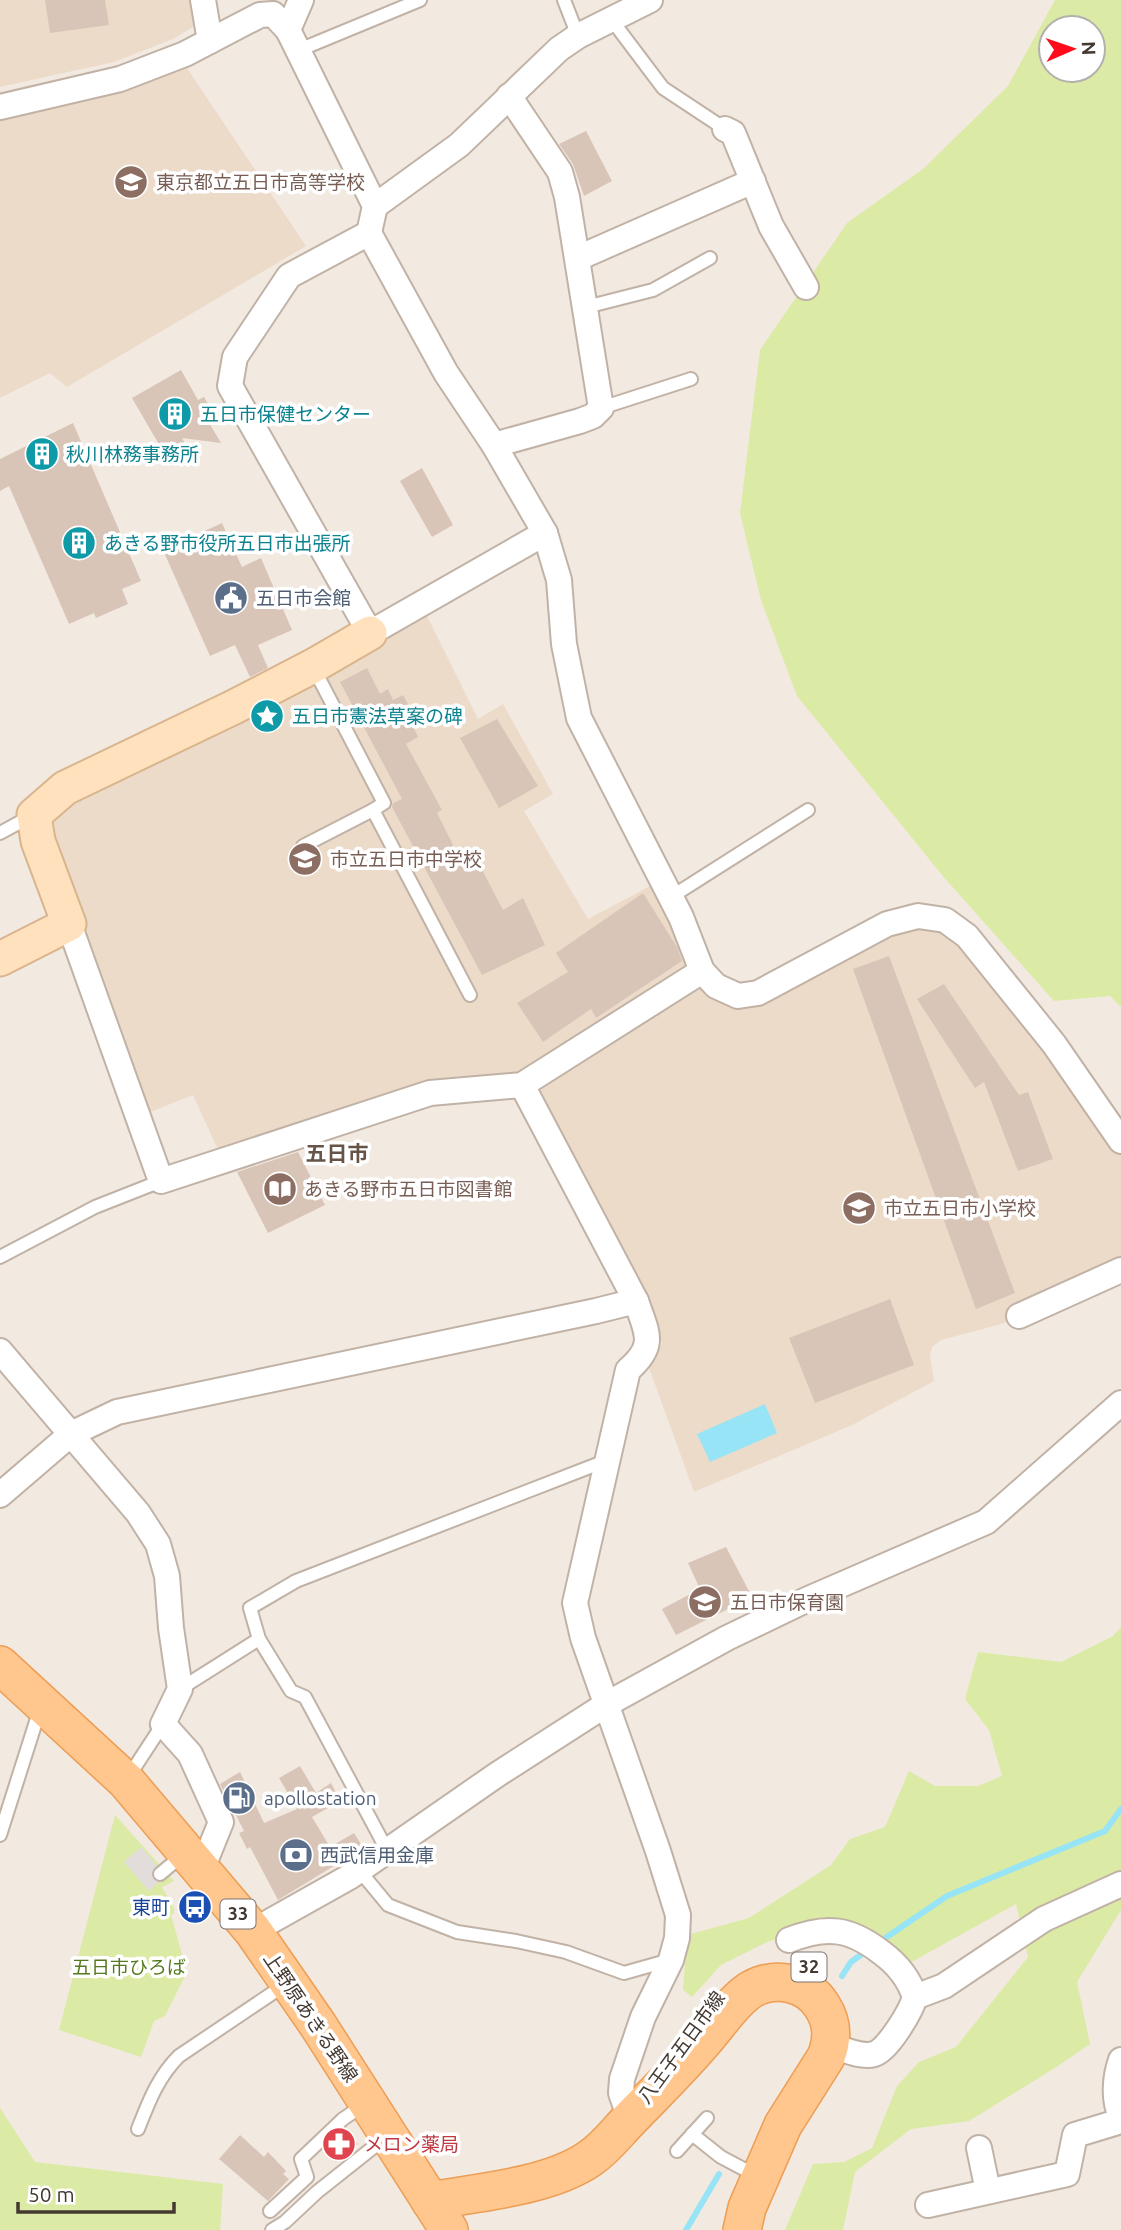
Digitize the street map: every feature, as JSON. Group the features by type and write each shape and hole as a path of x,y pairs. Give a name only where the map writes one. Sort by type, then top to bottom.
{"main road":[{"name":"上野原あきる野線","path":"0,1665 126,1781 253,1931 368,2102 440,2216"},
{"name":"八王子五日市線","path":"440,2216 567,2172 590,2159 630,2119 667,2060 720,1991 743,1970 753,1965 779,1960 802,1964 822,1974 833,1984 846,2006 852,2027 841,2048"},
{"path":"742,2230 747,2208 761,2178 837,2077 841,2048"}],"street":[{"path":"203,0 210,41"},
{"path":"294,40 301,0"},
{"path":"375,206 460,145 559,49 578,36 650,0"},
{"path":"0,107 120,79 185,54 260,15 273,14 294,40 375,206 369,233 446,373 494,445 545,533 559,580 564,644 579,718 671,897 702,971 716,986 738,996 758,993 887,924 918,916 945,920 967,936 1054,1044 1121,1141"},
{"path":"494,445 580,421 593,416 601,408 568,197 560,172 509,96"},
{"path":"725,129 733,133 771,226 806,287"},
{"path":"578,258 753,181"},
{"path":"369,233 289,276 235,357 230,386 370,633"},
{"path":"545,533 313,666 65,788 34,815 38,841 161,1181 430,1093 522,1085 702,971"},
{"path":"0,959 69,924"},
{"path":"522,1085 636,1301 648,1337 643,1357 628,1370 575,1604 583,1638 678,1915 677,1938 671,1960 643,2017 622,2079 621,2093 630,2119"},
{"path":"1019,1316 1121,1270"},
{"path":"0,1495 71,1434 117,1412 636,1301"},
{"path":"0,1351 138,1513 158,1544 167,1576 180,1689 163,1724 190,1754 221,1822 194,1860"},
{"path":"253,1931 359,1870 498,1774 607,1704 806,1600 986,1522 1121,1403"},
{"path":"915,1997 944,1986 1044,1919 1121,1884"},
{"path":"789,1940 823,1930 842,1931 866,1940 895,1965 911,1985 915,1997 906,2019 877,2053 870,2055 841,2048"},
{"path":"1121,2060 1116,2091 1121,2116"},
{"path":"928,2206 1067,2174 1075,2135 1121,2122"},
{"path":"979,2148 988,2192"}],"lane":[{"path":"294,40 420,0"},
{"path":"564,0 578,36"},
{"path":"611,19 663,88 725,129"},
{"path":"586,307 653,290 710,258"},
{"path":"601,408 691,380"},
{"path":"303,846 384,803 313,666"},
{"path":"373,810 470,995"},
{"path":"671,897 808,810"},
{"path":"0,833 34,815"},
{"path":"0,1257 95,1207 161,1181"},
{"path":"387,1850 305,1697 291,1691 259,1639 250,1608 296,1581 608,1460"},
{"path":"180,1689 259,1639"},
{"path":"0,1835 43,1702"},
{"path":"126,1781 163,1724"},
{"path":"160,1874 194,1860"},
{"path":"359,1870 388,1905 457,1932 566,1952 624,1973 671,1960"},
{"path":"138,2129 165,2070 179,2056 288,1982"},
{"path":"270,2211 307,2177 301,2159 343,2119 368,2102"},
{"path":"677,2151 707,2118"},
{"path":"692,2134 721,2157 761,2178"},
{"path":"272,2230 287,2226 317,2192 388,2136"}],"shaded area":[{"path":"0,0 197,0 201,22 173,39 114,62 0,87"},
{"name":"東京都立五日市高等学校","path":"183,62 306,246 67,387 50,373 0,398 0,117"},
{"name":"市立五日市中学校","path":"425,612 478,719 503,704 553,794 524,811 588,919 656,883 695,966 517,1079 220,1154 193,1095 148,1113 83,941 85,931 48,835 55,809"},
{"name":"市立五日市小学校","path":"933,928 963,940 1121,1153 1121,1263 1014,1312 1005,1323 941,1340 932,1347 930,1356 934,1381 852,1425 694,1492 648,1365 662,1343 536,1085 694,986 717,997 765,997 903,931"},
{"path":"141,1847 166,1876 149,1891 124,1862"}],"green space":[{"path":"1055,0 1121,0 1121,1007 1110,996 1054,1001 942,875 797,696 761,600 740,513 760,350 847,223 923,169 1008,86 1037,33 1037,84 1107,84 1107,14 1047,14"},
{"path":"1121,1627 1121,1910 1077,1982 1090,2044 969,2121 911,2129 855,2172 843,2230 785,2230 813,2164 844,2162 872,2148 897,2086 919,2062 956,2047 1028,1957 1016,1904 908,1964 868,1927 818,1926 767,1942 721,1965 692,1997 683,1990 687,1935 749,1918 831,1865 850,1839 885,1827 909,1771 935,1786 978,1786 1002,1776 989,1730 965,1699 978,1652 1061,1662 1113,1636"},
{"name":"五日市ひろば","path":"115,1815 174,1881 162,1887 174,1908 171,1915 187,1972 165,2016 154,2021 141,2057 59,2030"},
{"path":"0,2108 35,2162 223,2184 220,2230 0,2230"}],"water":[{"path":"765,1404 777,1433 710,1462 697,1434"}],"building":[{"path":"45,0 105,0 109,25 50,33"},
{"path":"586,131 612,181 584,196 573,164 559,144"},
{"name":"五日市保健センター","path":"181,370 198,400 204,397 213,412 205,416 221,443 182,438 191,454 171,465 132,398"},
{"name":"あきる野市役所五日市出張所","path":"73,423 141,581 122,589 128,604 96,618 94,613 69,624 9,486 0,491 0,459"},
{"path":"422,468 453,525 432,537 400,481"},
{"name":"五日市会館","path":"222,523 242,567 261,558 292,630 258,645 268,668 250,677 235,645 210,656 163,550"},
{"path":"367,668 380,694 388,689 393,700 403,695 417,721 412,724 418,737 406,744 442,810 437,813 462,863 475,856 503,910 523,898 545,945 482,975 392,807 393,803 402,799 340,682"},
{"path":"497,719 538,786 499,808 460,738"},
{"path":"643,893 677,947 682,961 596,1018 591,1009 543,1042 517,1003 568,972 556,953"},
{"path":"889,956 1015,1293 976,1309 853,969"},
{"path":"944,984 1019,1095 1028,1092 1053,1159 1018,1171 984,1082 975,1088 917,999"},
{"path":"298,1152 325,1205 268,1233 237,1172"},
{"path":"890,1299 914,1365 815,1403 789,1338"},
{"path":"726,1547 752,1597 676,1635 662,1609 700,1589 688,1563"},
{"path":"300,1766 316,1793 331,1783 340,1801 312,1817 330,1847 354,1833 364,1849 278,1900 250,1847 247,1849 239,1833 244,1831 220,1784 240,1772 264,1823 297,1809 279,1778"},
{"path":"347,2130 358,2144 336,2162 324,2149"},
{"path":"240,2135 264,2157 268,2152 286,2171 283,2174 289,2179 268,2201 219,2159"}],"waterway":[{"path":"878,1943 947,1896 1105,1831 1121,1809"},
{"path":"842,1976 851,1962 869,1949"},
{"path":"686,2230 719,2174"}],"place":[{"name":"東京都立五日市高等学校","path":"131,182"},
{"name":"五日市保健センター","path":"175,414"},
{"name":"秋川林務事務所","path":"42,454"},
{"name":"あきる野市役所五日市出張所","path":"79,543"},
{"name":"五日市会館","path":"231,598"},
{"name":"五日市憲法草案の碑","path":"267,716"},
{"name":"市立五日市中学校","path":"305,859"},
{"name":"あきる野市五日市図書館","path":"280,1189"},
{"name":"市立五日市小学校","path":"859,1208"},
{"name":"五日市保育園","path":"705,1602"},
{"name":"apollostation","path":"239,1798"},
{"name":"西武信用金庫","path":"296,1855"},
{"name":"東町","path":"195,1907"},
{"name":"メロン薬局","path":"339,2144"}],"district":[{"name":"五日市","path":"337,1154"}]}
